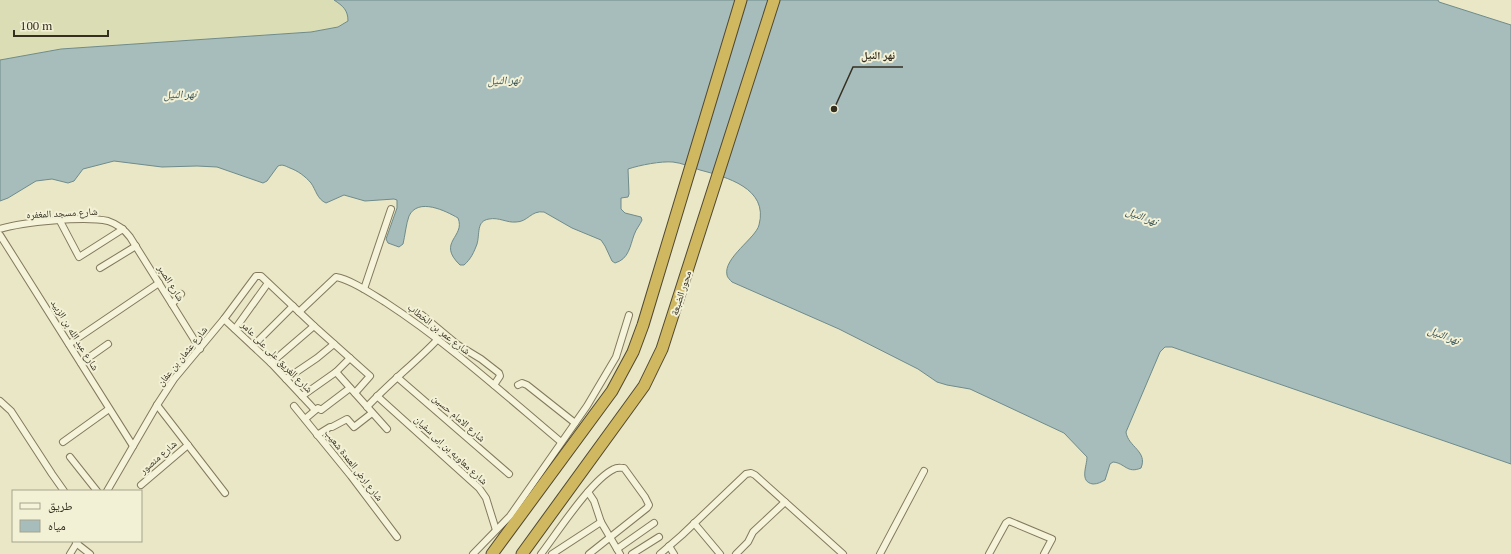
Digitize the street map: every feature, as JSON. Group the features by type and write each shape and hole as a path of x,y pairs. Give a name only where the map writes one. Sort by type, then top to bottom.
{"highway":[{"path":"492,554 612,391 633,352 643,325 741,0"},
{"name":"محور الضبعة","path":"522,554 644,386 662,349 774,0"}],"street":[{"path":"364,289 391,210"},
{"path":"60,221 79,257 123,229"},
{"name":"شارع مسجد المغفره","path":"0,229 10,226 60,221 102,221 113,223 123,229"},
{"name":"شارع الصبر","path":"123,229 136,246 200,349"},
{"name":"شارع عبد الله بن الزبيد","path":"0,235 133,446"},
{"path":"100,268 136,246"},
{"name":"شارع عثمان بن عفان","path":"108,490 157,405 174,379 224,319 254,278 258,275 261,276 268,283"},
{"name":"شارع عمر بن الخطاب","path":"299,312 336,277 364,289 399,311 437,340 494,385 561,442"},
{"path":"69,344 159,283"},
{"path":"235,329 268,283 370,376 355,393"},
{"path":"172,304 182,294"},
{"path":"253,346 293,306"},
{"path":"422,315 458,345 486,362 499,373 500,377 494,385"},
{"path":"473,554 510,516 587,406 616,357 629,315"},
{"name":"شارع الغريق على على عامر","path":"224,319 271,363 315,410"},
{"path":"271,363 314,326"},
{"path":"367,407 437,340"},
{"path":"81,363 108,344"},
{"path":"286,379 317,358 334,344"},
{"path":"302,396 336,372 350,358"},
{"path":"336,372 387,429"},
{"name":"شارع الامام حسين","path":"397,377 509,474"},
{"path":"518,385 522,383 527,385 575,423"},
{"path":"305,419 315,410 318,408 321,410 350,388"},
{"name":"شارع معاويه بن ابى سفيان","path":"377,396 479,488 486,498 496,530"},
{"path":"0,401 11,411 63,490"},
{"path":"157,405 225,494"},
{"name":"شارع ارض العمدة شعيب","path":"294,406 397,537"},
{"path":"63,442 109,409"},
{"path":"317,435 347,418 354,427 372,413"},
{"name":"شارع منصور","path":"141,485 188,445"},
{"path":"70,457 96,490"},
{"path":"541,554 588,492 614,469 621,468 626,470 648,501 649,505 589,554"},
{"path":"880,554 924,471"},
{"path":"660,554 748,473 755,475 843,554"},
{"path":"588,492 594,501 601,522 618,551 654,523"},
{"path":"740,553 753,532 785,502"},
{"path":"989,554 1006,523 1009,521 1052,539 1044,554"},
{"path":"552,554 601,522"},
{"path":"694,522 720,554"},
{"path":"632,554 659,537"},
{"path":"70,554 77,542 90,554"},
{"path":"669,546 674,554"}],"green space":[{"path":"0,0 334,0 343,6 348,12 348,21 338,27 311,32 61,49 0,60"}],"water":[{"path":"334,0 1438,0 1439,2 1511,25 1511,464 1172,347 1165,347 1160,352 1126,432 1130,442 1142,457 1141,468 1132,470 1113,462 1110,464 1105,480 1096,484 1089,483 1085,477 1087,457 1064,433 970,389 937,382 918,369 839,329 732,282 727,276 727,269 735,255 757,230 760,212 758,202 752,193 743,186 722,176 683,164 668,162 657,163 628,169 629,194 628,197 621,198 621,209 625,213 641,217 642,220 626,255 620,261 615,263 612,261 601,240 572,228 544,212 536,213 524,220 513,222 500,219 485,220 480,225 477,244 472,255 464,265 460,265 453,257 451,251 451,245 458,230 458,218 440,209 425,206 419,207 413,210 409,216 403,244 399,247 388,243 386,239 397,208 397,200 365,201 344,195 326,203 319,197 311,183 306,178 283,165 278,166 267,181 263,183 217,167 162,167 114,161 83,169 74,181 68,183 52,179 36,181 8,198 0,201 0,60 61,49 311,32 338,27 348,21 347,14 344,9"}],"place":[{"name":"نهر النيل","path":"834,109"}]}
